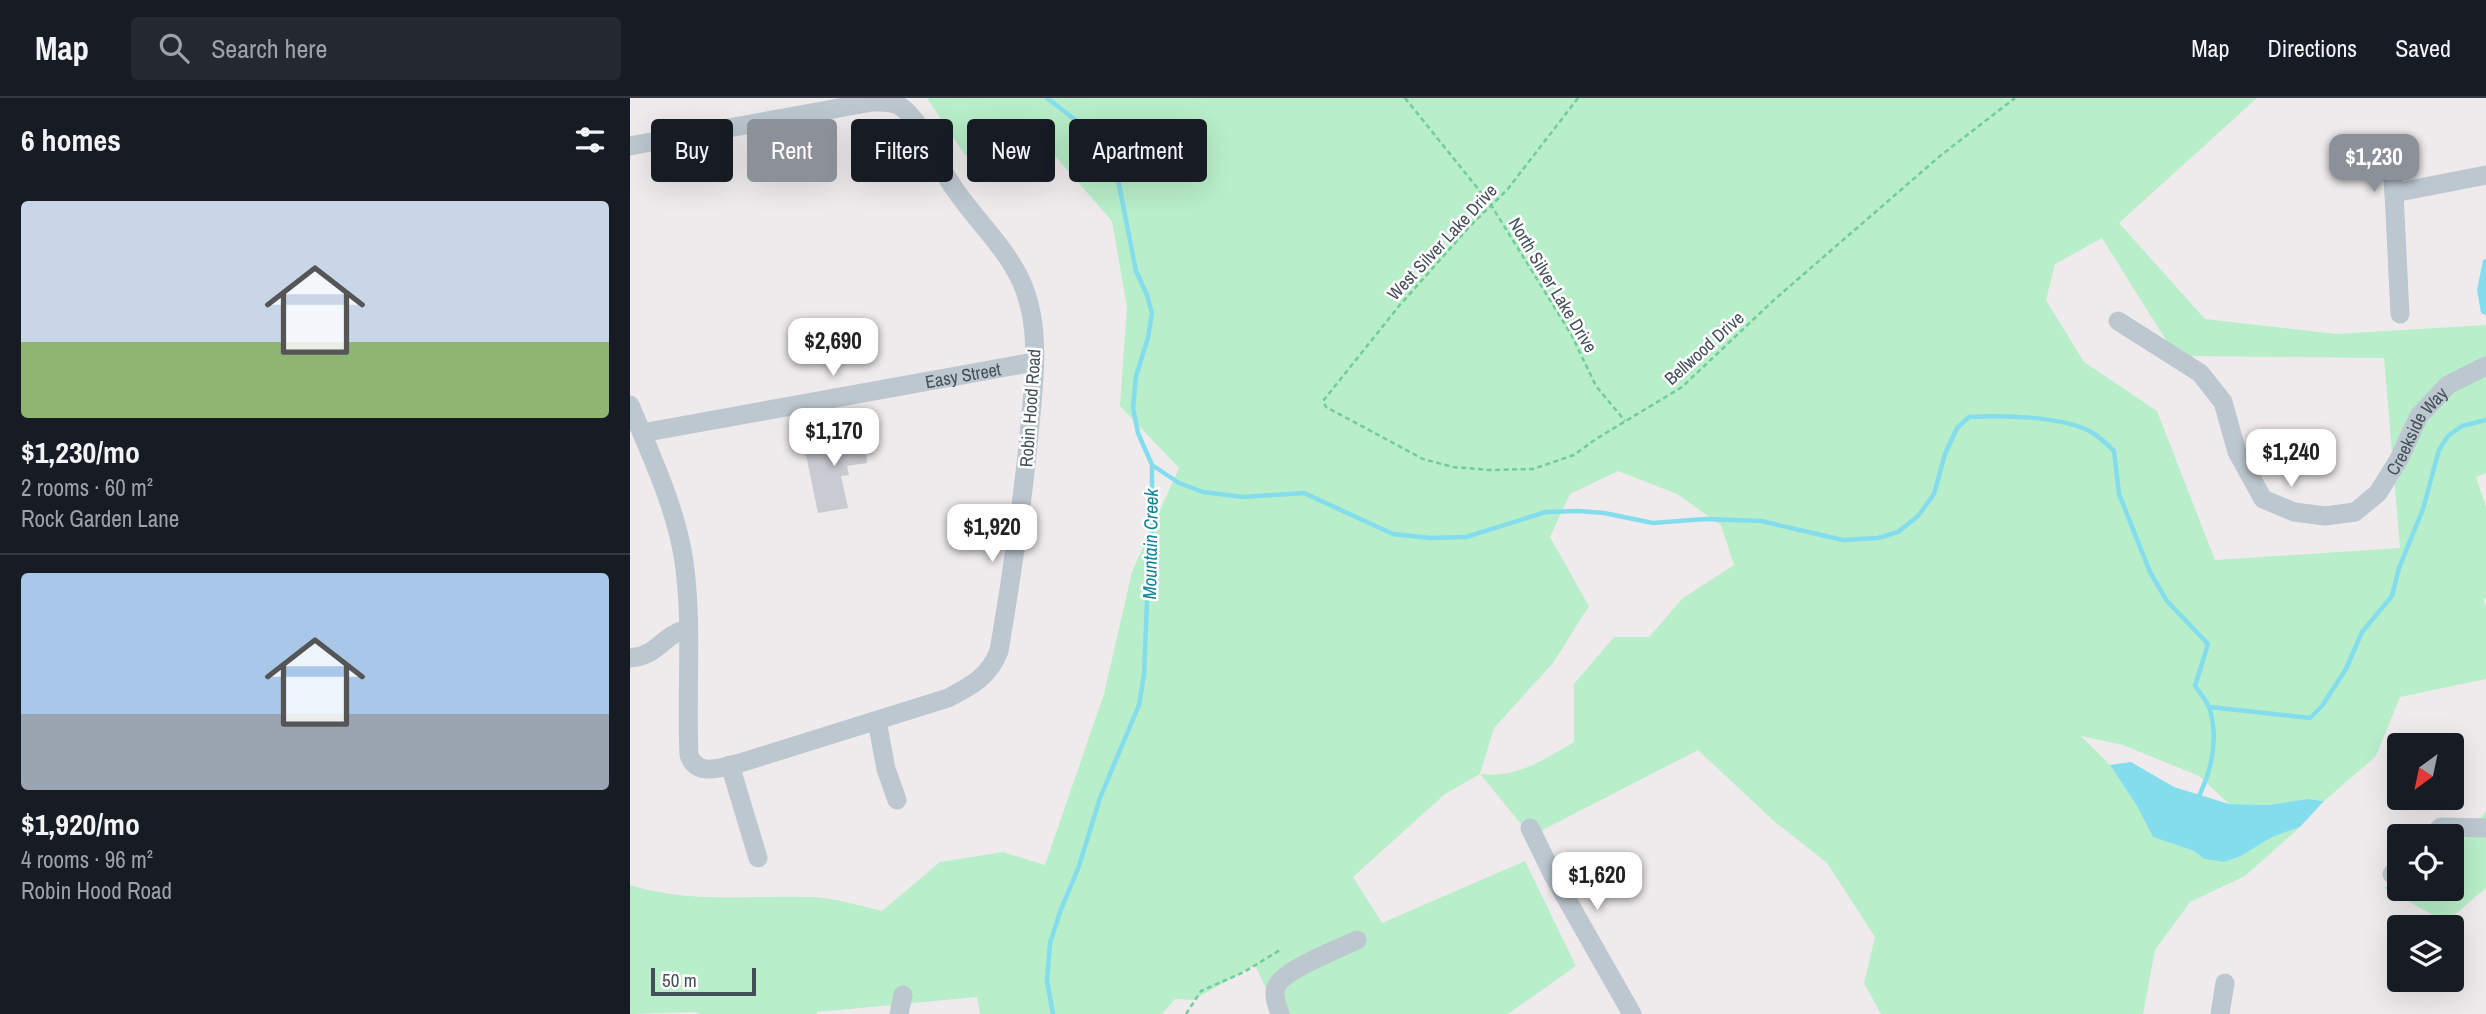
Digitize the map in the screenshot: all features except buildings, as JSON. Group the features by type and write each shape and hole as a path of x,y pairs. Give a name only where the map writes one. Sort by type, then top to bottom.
{"street":[{"name":"Robin Hood Road","path":"630,146 860,104 886,102 899,105 912,118 950,183 1012,266 1030,303 1035,336 1025,474 1009,590 995,663 974,685 948,698 730,765 701,770 689,755 688,629 684,561 676,524 630,405"},
{"path":"2391,150 2400,314"},
{"path":"2394,193 2486,175"},
{"name":"Creekside Way","path":"2118,321 2200,373 2223,402 2237,452 2263,499 2294,512 2325,516 2354,512 2378,493 2399,459 2419,416 2448,385 2486,366"},
{"name":"Easy Street","path":"642,433 1034,362"},
{"path":"630,658 647,656 675,632 688,629"},
{"path":"877,721 886,769 897,800"},
{"path":"730,765 758,858"},
{"path":"1530,828 1553,875 1632,1014"},
{"path":"2464,828 2486,828"},
{"path":"1280,1014 1276,988 1285,975 1357,940"},
{"path":"2220,1014 2225,983"}],"path":[{"name":"North Silver Lake Drive","path":"1405,98 1491,205 1571,334 1602,395 1625,421"},
{"name":"West Silver Lake Drive","path":"1323,401 1399,306 1507,190 1578,98"},
{"name":"Bellwood Drive","path":"1323,401 1331,411 1423,459 1453,467 1490,470 1533,468 1574,456 1682,387 1775,299 1919,174 2015,98"},
{"path":"1186,1014 1201,991 1244,972 1280,950"}],"green space":[{"path":"927,98 2257,98 2119,223 2205,319 2336,334 2486,325 2486,473 2476,477 2486,507 2486,598 2483,599 2486,607 2486,679 2400,697 2376,756 2324,801 2307,799 2269,805 2229,804 2199,776 2123,745 2081,736 2110,765 2137,806 2153,837 2194,851 2204,859 2224,862 2241,856 2272,837 2300,827 2245,876 2190,902 2155,950 2143,1014 1881,1014 1864,983 1875,937 1827,863 1775,822 1698,750 1531,836 1480,774 1445,794 1353,877 1382,923 1525,861 1576,966 1508,1014 1278,1014 1255,965 1193,1000 1175,999 1162,1014 980,1014 977,997 817,1014 630,1014 630,885 698,897 822,898 882,911 940,862 1003,852 1045,865 1104,694 1132,572 1179,468 1120,406 1127,307 1112,221 1078,182 1207,182 1207,119 1069,119 1069,172 1055,156 1055,119 967,119 967,155 953,137 953,119 941,119","holes":["2102,238 2176,356 2384,358 2400,548 2215,560 2157,411 2084,362 2046,300 2055,264","1618,471 1677,494 1721,525 1734,565 1683,598 1649,637 1614,637 1574,684 1574,742 1530,766 1507,773 1480,774 1494,728 1553,663 1589,606 1550,537 1570,494"]},
{"path":"2486,811 2486,888 2454,915 2433,915 2408,901 2464,901 2464,839"}],"water":[{"path":"2486,259 2486,315 2481,313 2477,290 2483,260"},
{"path":"2131,762 2174,787 2229,804 2269,805 2307,799 2324,801 2300,827 2272,837 2241,856 2224,862 2204,859 2194,851 2153,837 2137,806 2110,765"}],"waterway":[{"name":"Mountain Creek","path":"1047,98 1108,145 1115,164 1136,271 1152,313 1148,338 1136,376 1133,408 1138,433 1152,465 1152,563 1147,602 1144,675 1139,705 1100,798 1079,866 1050,943 1047,981 1053,1014"},
{"path":"1152,465 1179,483 1203,492 1243,497 1304,493 1393,534 1430,538 1466,537 1546,512 1578,511 1604,513 1653,523 1705,519 1761,521 1843,540 1878,538 1898,532 1918,516 1934,494 1945,454 1957,428 1969,417 2033,418 2081,427 2096,435 2114,451 2119,494 2150,572 2167,601 2208,644 2195,686 2210,710 2213,743 2210,765 2199,796"},
{"path":"2210,707 2310,718 2322,706 2346,669 2362,632 2392,596 2399,568 2423,509 2439,450 2448,436 2462,426 2486,420"}]}
